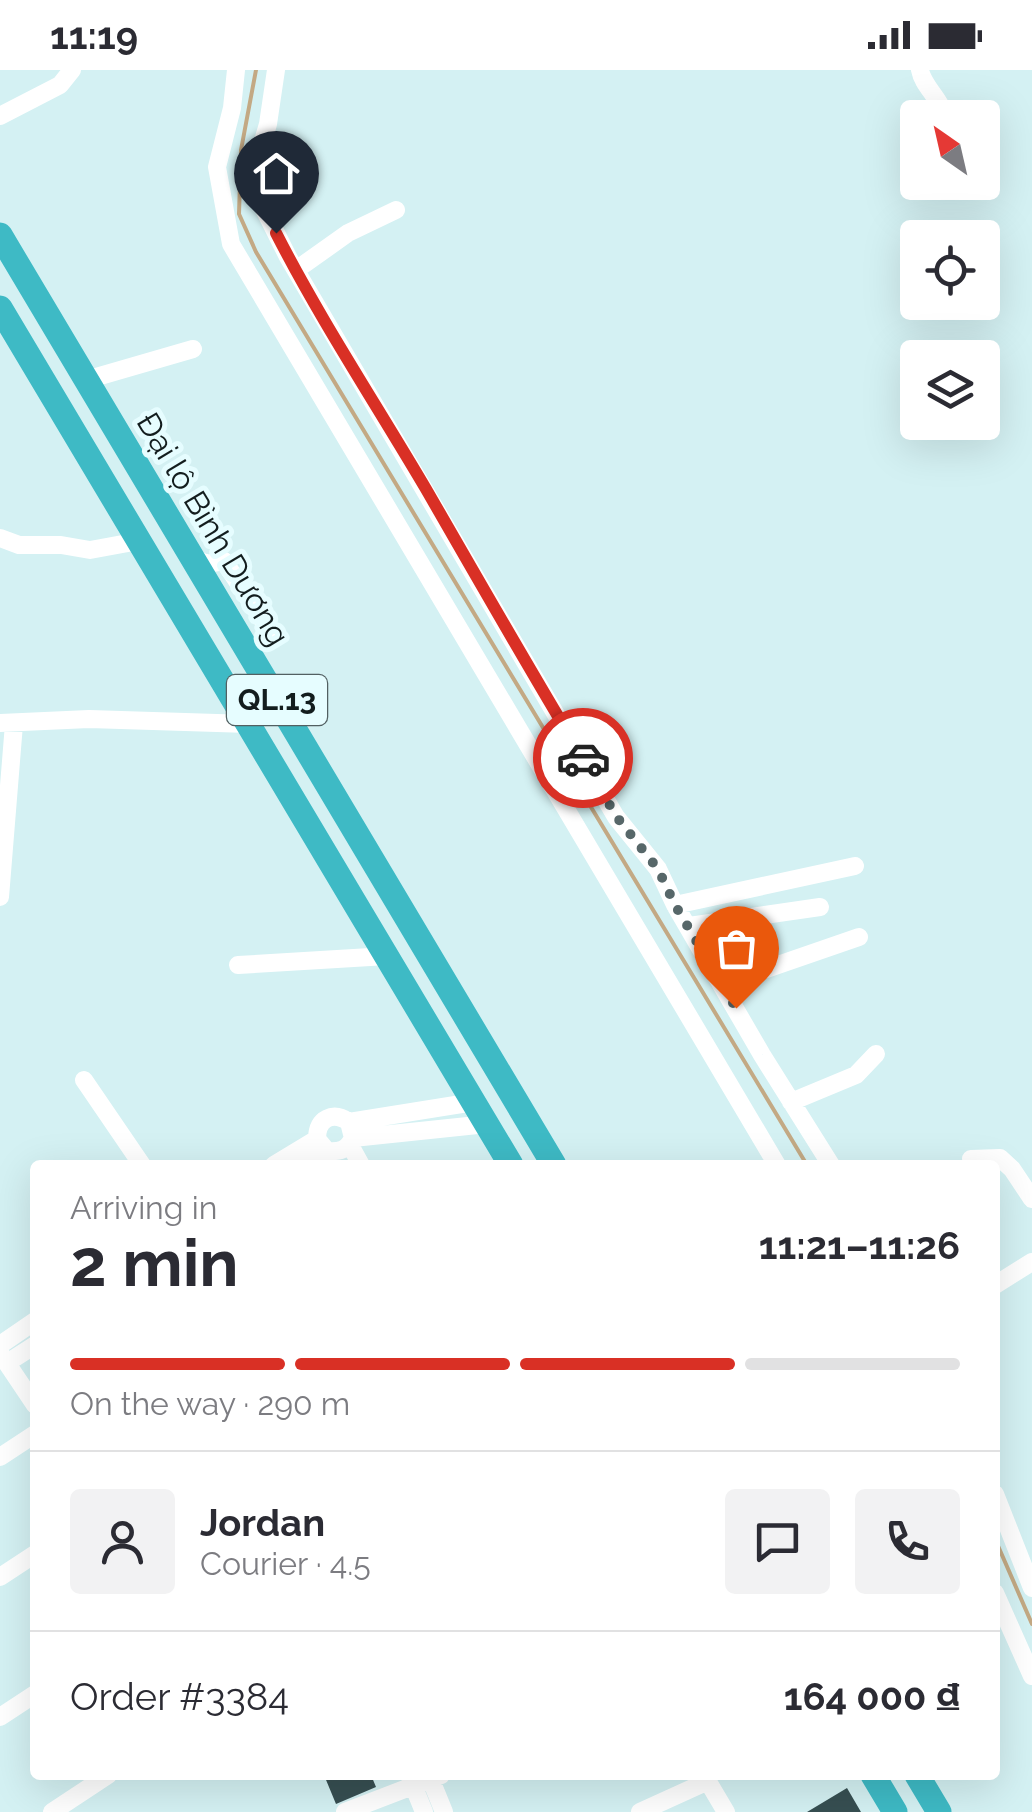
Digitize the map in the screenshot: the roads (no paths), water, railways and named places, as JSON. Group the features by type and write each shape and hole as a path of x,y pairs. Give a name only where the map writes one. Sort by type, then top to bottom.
{"highway":[{"name":"Đại lộ Bình Dương","path":"0,235 551,1160"},
{"name":"QL.13","path":"0,308 508,1160"},
{"path":"480,1113 512,1094"},
{"path":"876,1780 895,1812"},
{"path":"920,1780 939,1812"}],"street":[{"path":"0,116 60,85 72,70"},
{"path":"236,70 232,108 217,167 232,244 774,1160"},
{"path":"276,70 268,124 253,175 264,209 616,816 658,869 675,905 828,1160"},
{"path":"920,70 923,81 938,100"},
{"path":"296,270 348,233 396,210"},
{"path":"86,380 194,349"},
{"path":"0,538 19,545 90,550 139,541"},
{"path":"191,556 206,564 224,561 272,636"},
{"path":"0,896 7,724 89,720 250,724"},
{"path":"675,905 854,866"},
{"path":"689,926 820,907"},
{"path":"723,984 858,937"},
{"path":"238,965 387,956"},
{"path":"792,1102 856,1075 876,1054"},
{"path":"84,1080 139,1160"},
{"path":"286,1160 322,1145 339,1152 351,1135 480,1113"},
{"path":"322,1145 317,1129 322,1120 341,1116 359,1160"},
{"path":"310,1160 322,1145"},
{"path":"971,1159 1000,1158 1032,1199"},
{"path":"1000,1282 1032,1262"},
{"path":"0,1344 30,1324"},
{"path":"30,1347 4,1358 30,1397"},
{"path":"0,1457 30,1437"},
{"path":"1000,1507 1032,1588"},
{"path":"0,1577 30,1557"},
{"path":"1000,1603 1032,1676"},
{"path":"0,1717 30,1697"},
{"path":"52,1812 100,1780"},
{"path":"345,1812 419,1780"},
{"path":"424,1780 424,1812"},
{"path":"425,1780 444,1812"},
{"path":"640,1812 702,1780"},
{"path":"707,1780 726,1812"}],"waterway":[{"path":"256,70 241,150 239,214 256,252 804,1160"},
{"path":"1000,1550 1032,1624"}]}
